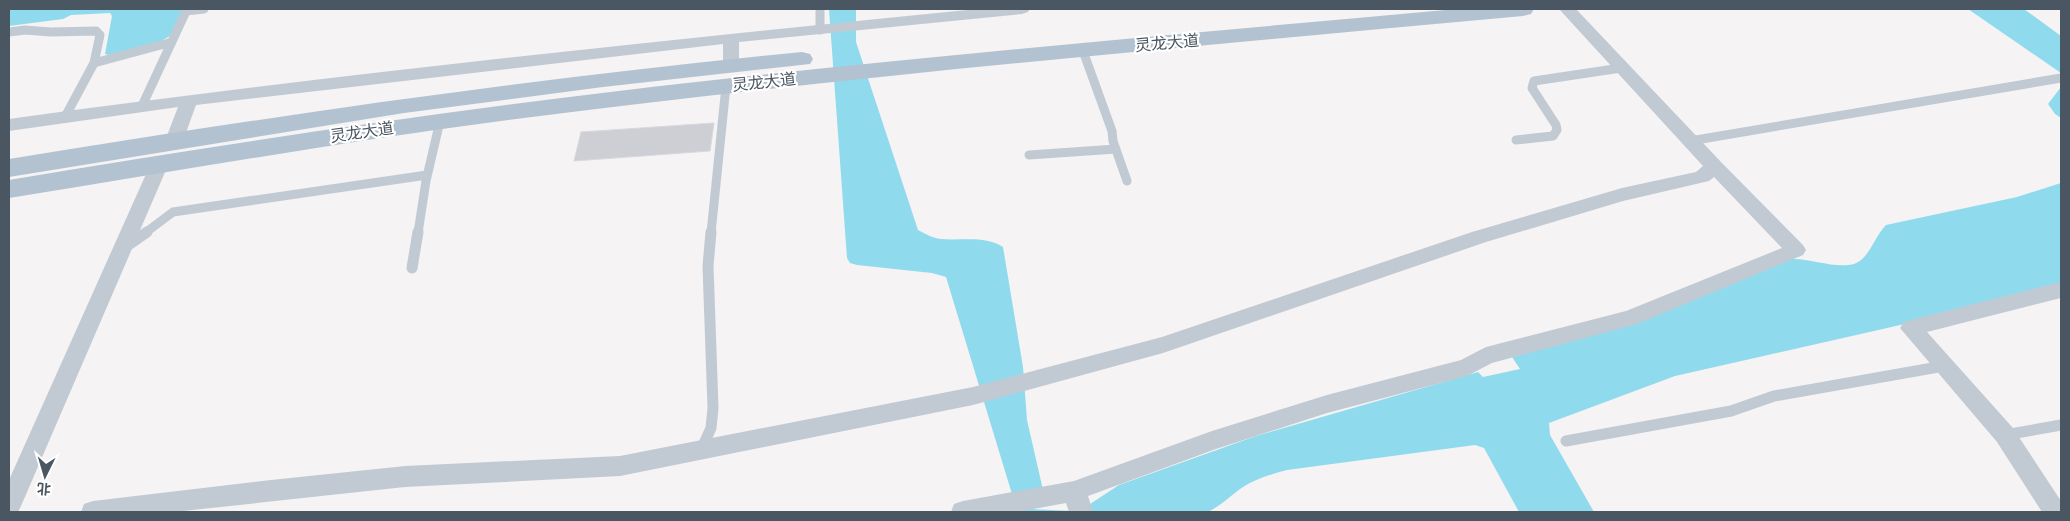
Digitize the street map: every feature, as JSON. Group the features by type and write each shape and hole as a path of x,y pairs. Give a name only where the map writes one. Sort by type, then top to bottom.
{"main road":[{"name":"灵龙大道","path":"9,168 174,140 440,101 892,60 1333,9"},
{"name":"灵龙大道","path":"892,60 1084,51 1523,9"},
{"name":"灵龙大道","path":"9,189 160,163 728,76"}],"street":[{"path":"9,125 189,100 731,39 1022,9"},
{"path":"963,512 1078,503 1212,441 1327,404 1467,367 1486,356 1630,318 1796,250 1690,141 1567,9"},
{"path":"728,76 731,39"},
{"path":"174,140 189,100"},
{"path":"9,506 160,163"},
{"path":"93,512 296,486 452,473 587,469 620,466 973,396 1163,345 1479,237 1622,195 1702,177 1714,166"},
{"path":"2055,512 2004,435 1911,328 2061,290"}],"lane":[{"path":"142,106 186,10 204,9"},
{"path":"820,9 823,30"},
{"path":"9,32 25,30 51,32 96,31 100,35 94,63 65,117"},
{"path":"94,63 172,42"},
{"path":"1084,51 1127,181"},
{"path":"1516,140 1553,136 1557,130 1556,125 1532,88 1534,81 1621,68"},
{"path":"700,451 711,428 713,408 708,266 728,76"},
{"path":"1690,141 2061,78"},
{"path":"412,268 427,175 440,121"},
{"path":"1029,155 1116,149"},
{"path":"123,250 172,212 427,175"},
{"path":"1566,441 1731,411 1774,396 1944,366"},
{"path":"2004,435 2061,425"}],"water":[{"path":"9,9 183,9 170,36 159,42 109,55 105,54 112,16 110,13 71,15 63,19 9,26"},
{"path":"829,9 856,9 856,42 918,230 938,238 989,241 1003,247 1023,367 1027,420 1043,490 1012,494 946,277 932,273 857,265 850,263 847,258"},
{"path":"1968,9 2024,9 2061,36 2061,73"},
{"path":"2061,87 2061,118 2055,114 2048,104"},
{"path":"2061,183 2061,284 1962,311 1675,376 1549,423 1550,435 1594,512 1519,512 1484,448 1475,445 1287,470 1248,484 1208,512 1013,512 1030,509 1073,511 1087,506 1119,485 1256,436 1478,372 1483,377 1520,369 1510,354 1792,259 1838,265 1855,264 1865,257 1886,225 2017,197"}],"building":[{"path":"714,123 710,151 574,161 581,132"}]}
